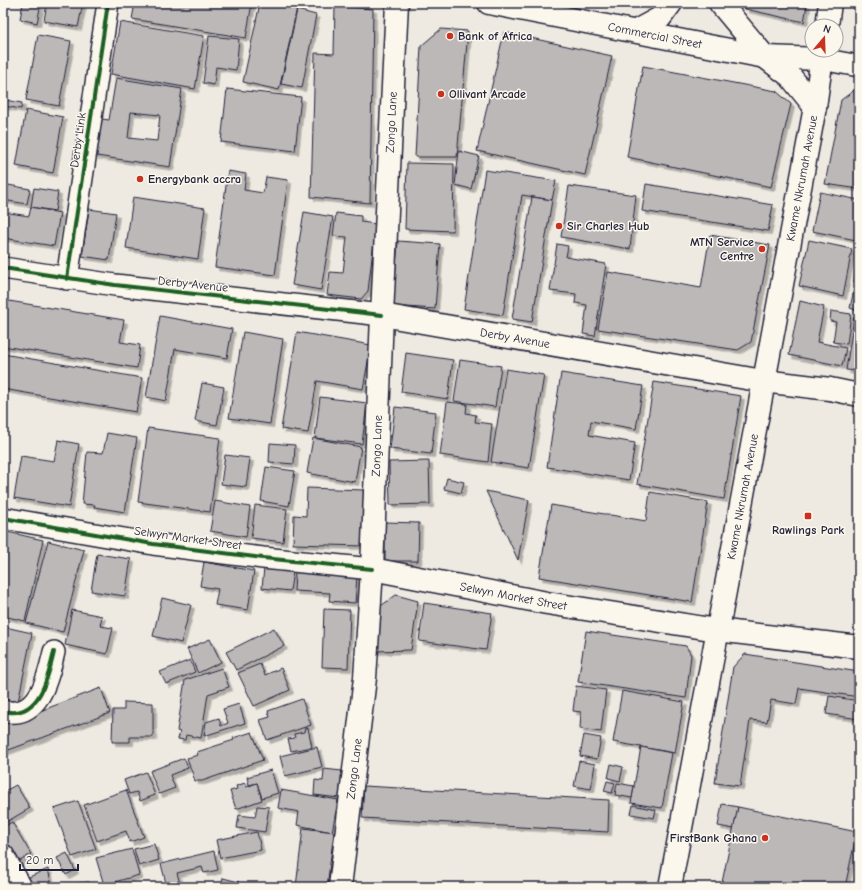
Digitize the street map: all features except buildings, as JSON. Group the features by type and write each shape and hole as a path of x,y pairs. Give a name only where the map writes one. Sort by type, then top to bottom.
{"main road":[{"name":"Zongo Lane","path":"340,887 365,678 372,570 397,3"},
{"name":"Commercial Street","path":"489,3 765,57 804,55"},
{"path":"636,31 660,18 670,3"},
{"name":"Kwame Nkrumah Avenue","path":"720,3 765,57 790,76 815,107"},
{"path":"828,18 830,3"},
{"name":"Kwame Nkrumah Avenue","path":"670,887 815,107 821,58"},
{"name":"Derby Avenue","path":"382,316 763,381 859,395"},
{"name":"Selwyn Market Street","path":"372,570 547,603 717,630 859,647"}],"street":[{"name":"Derby Link","path":"67,279 108,3"},
{"path":"834,58 859,66"},
{"name":"Derby Avenue","path":"3,268 67,279 382,316"},
{"name":"Selwyn Market Street","path":"3,518 153,544 372,570"},
{"path":"3,711 20,712 39,697 48,679 54,652"},
{"path":"3,855 21,887"}],"cycle path":[{"path":"67,279 108,3"},
{"path":"3,268 115,285 382,315"},
{"path":"3,518 153,544 263,558 372,569"},
{"path":"3,711 15,712 25,709 40,695 49,673 54,652"}],"place":[{"name":"Bank of Africa","path":"450,36"},
{"name":"Ollivant Arcade","path":"441,94"},
{"name":"Energybank accra","path":"140,179"},
{"name":"Sir Charles Hub","path":"559,226"},
{"name":"MTN Service Centre","path":"762,249"},
{"name":"Rawlings Park","path":"808,516"},
{"name":"FirstBank Ghana","path":"765,838"}]}
